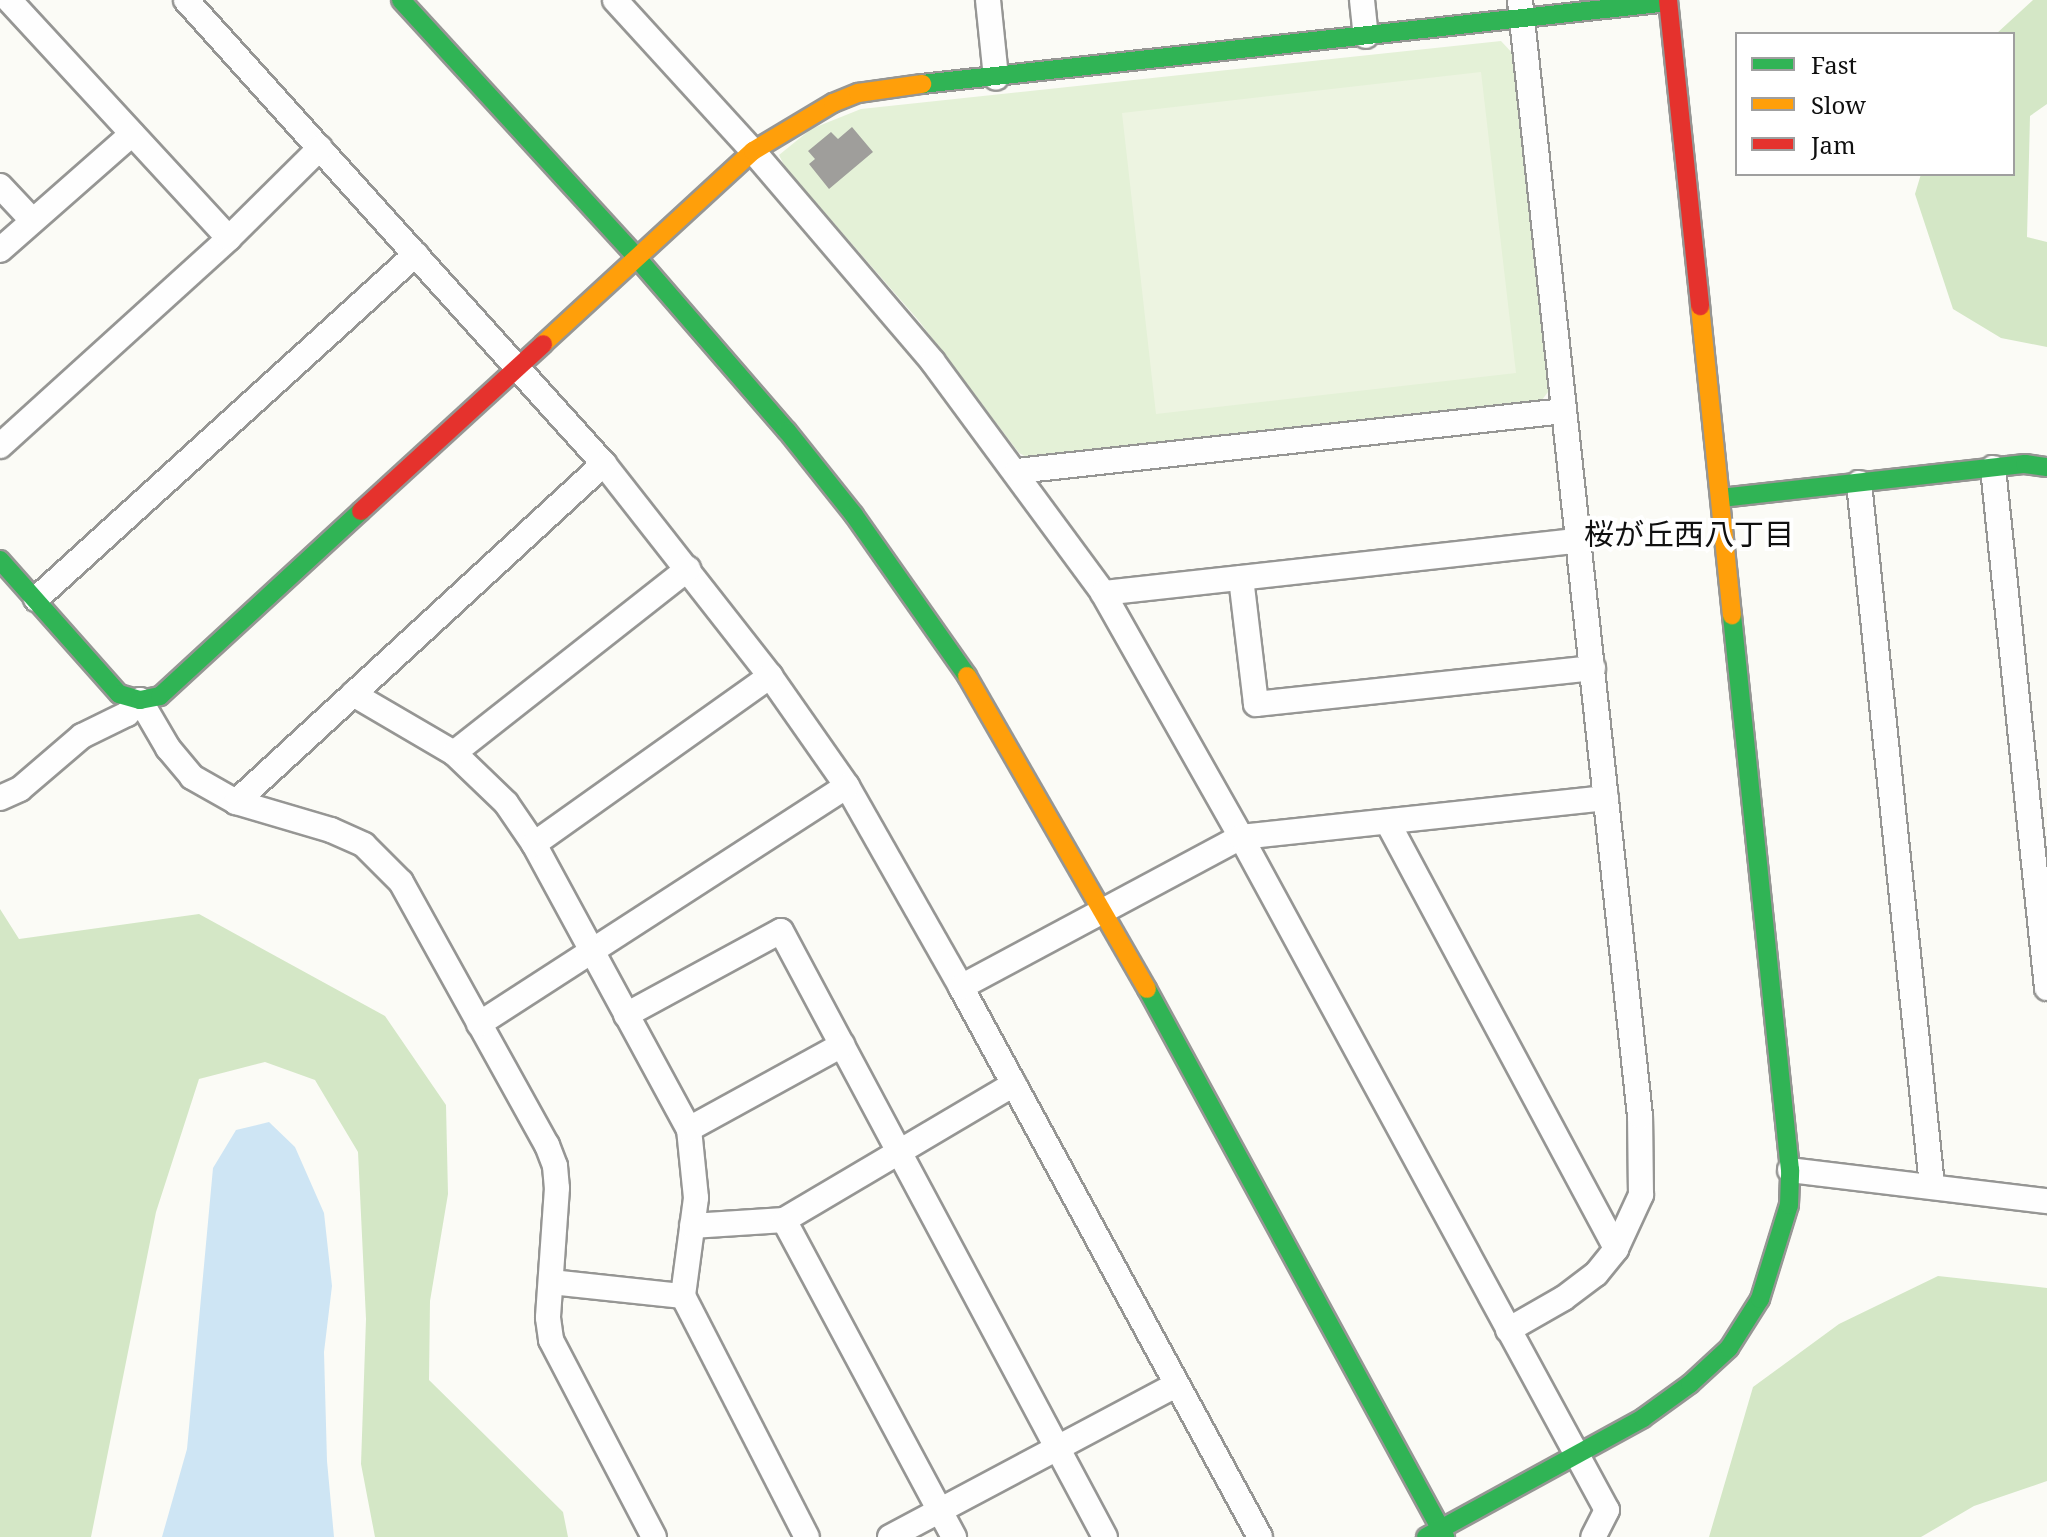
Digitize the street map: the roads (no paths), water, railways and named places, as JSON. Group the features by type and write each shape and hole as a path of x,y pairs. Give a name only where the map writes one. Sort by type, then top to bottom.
{"street":[{"path":"9,0 229,238"},
{"path":"186,0 604,464 770,676 847,786 961,987 1260,1537"},
{"path":"0,560 119,694 140,700 160,696 517,367 637,258 753,151 833,103 858,93 1366,36 1521,9 1675,1 1721,498 1790,1170 1789,1205 1780,1242 1760,1299 1729,1348 1690,1384 1643,1418 1437,1534 1104,910 965,673 854,515 787,431 637,258 401,0"},
{"path":"988,0 996,78"},
{"path":"1362,0 1366,36"},
{"path":"625,4 933,362 1017,471 1103,593 1241,837 1607,1510 1593,1537"},
{"path":"1508,1330 1564,1298 1596,1274 1616,1249 1641,1195 1640,1116 1521,9"},
{"path":"0,250 132,134"},
{"path":"0,446 229,238 320,148"},
{"path":"0,186 32,220"},
{"path":"36,599 416,254"},
{"path":"1017,471 1564,411"},
{"path":"236,802 604,464"},
{"path":"1721,498 2025,464 2047,467"},
{"path":"1993,468 2047,988"},
{"path":"1859,483 1932,1186"},
{"path":"1103,593 1577,541"},
{"path":"454,753 688,569"},
{"path":"1241,578 1256,704 1593,668"},
{"path":"534,844 770,676"},
{"path":"353,694 454,753 506,803 534,844 589,951 689,1129 696,1198 683,1296 807,1537"},
{"path":"0,798 20,789 82,736 127,714 140,700"},
{"path":"140,700 168,748 192,777 236,802 331,830 364,845 401,882 547,1145 555,1166 557,1188 548,1318 551,1340 559,1361 654,1537"},
{"path":"479,1024 847,786"},
{"path":"961,987 1241,837 1606,798"},
{"path":"1388,823 1616,1249"},
{"path":"626,1015 781,931 1105,1537"},
{"path":"689,1129 842,1045"},
{"path":"692,1226 784,1220 1014,1084"},
{"path":"1790,1170 2047,1201"},
{"path":"784,1220 954,1537"},
{"path":"551,1282 683,1296"},
{"path":"890,1537 1176,1385"}],"water":[{"path":"269,1122 295,1147 324,1213 332,1286 324,1352 327,1461 334,1537 162,1537 187,1449 213,1168 236,1130"}],"district":[{"name":"桜が丘西八丁目","path":"1689,534"}]}
